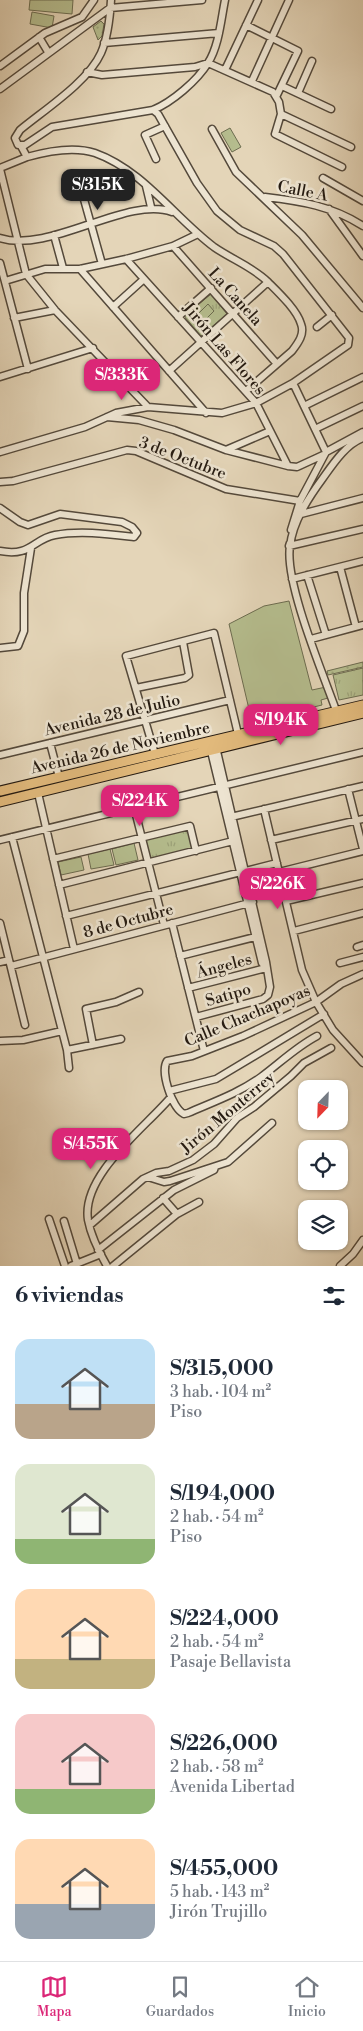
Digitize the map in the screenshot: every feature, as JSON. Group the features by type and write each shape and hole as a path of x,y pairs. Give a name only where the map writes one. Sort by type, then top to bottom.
{"main road":[{"name":"Avenida 26 de Noviembre","path":"0,802 214,750 338,715 363,705"},
{"name":"Avenida 26 de Noviembre","path":"0,791 238,734 338,715 363,713"}],"street":[{"path":"0,66 39,37 82,17 94,0"},
{"path":"27,157 18,144 16,134 87,72 98,58 104,43 111,0"},
{"path":"0,89 110,8 202,0"},
{"path":"18,144 52,126 153,110 180,93 208,63 218,33 225,0"},
{"path":"225,70 258,0"},
{"path":"252,81 289,0"},
{"path":"246,25 298,51 276,97"},
{"path":"104,43 218,33"},
{"path":"39,37 48,52"},
{"path":"298,93 312,61"},
{"path":"87,72 102,75 195,67 208,63 273,92 281,114 275,134 342,167"},
{"path":"282,86 330,109"},
{"path":"0,452 85,427 105,417 148,407 222,413 256,403 293,383 348,345 349,338 278,249 240,230 217,211 197,183 158,114 153,110"},
{"path":"281,114 351,147"},
{"path":"156,159 145,135 165,126"},
{"path":"212,128 230,163 302,234 363,308"},
{"path":"148,407 55,310 26,274 0,168 27,157 54,151 81,150 108,159 145,185 198,234 268,282 298,316 303,331 298,344 246,392"},
{"path":"102,264 80,185 126,171"},
{"path":"323,178 363,201"},
{"path":"145,185 151,207"},
{"name":"Calle A","path":"265,197 304,202 328,208 348,216 363,226"},
{"path":"0,238 18,241 54,235 151,207 176,213"},
{"path":"328,208 363,256"},
{"path":"5,281 45,269 80,269 126,259 173,246 198,234"},
{"path":"54,235 63,268"},
{"name":"La Canela","path":"173,246 277,364"},
{"name":"Jirón Las Flores","path":"126,259 256,403 288,466"},
{"path":"0,263 28,369"},
{"path":"80,269 206,413"},
{"path":"113,307 144,279"},
{"path":"169,371 268,282"},
{"path":"178,316 211,288"},
{"path":"14,318 55,310"},
{"path":"317,327 332,315"},
{"path":"0,377 93,348"},
{"path":"304,406 363,377"},
{"path":"293,383 324,453 300,500 293,520 290,546 292,579 338,715"},
{"path":"315,429 363,406"},
{"path":"105,417 148,423 226,450 297,467 363,432"},
{"path":"226,450 270,432"},
{"path":"290,546 301,514 332,466 356,441 363,438"},
{"name":"3 de Octubre","path":"0,482 13,481 127,450 136,451 226,489 300,500"},
{"path":"301,514 363,498"},
{"path":"0,508 28,525 60,514 122,522 132,527 137,533 134,537 101,534 57,534 44,538 31,548 16,552 0,551"},
{"path":"290,546 363,529"},
{"path":"0,648 18,646 22,639 24,593 31,548"},
{"path":"292,579 363,561"},
{"path":"312,639 360,626 340,567"},
{"path":"307,575 326,635"},
{"path":"154,754 126,656 214,633 238,734"},
{"path":"136,688 185,678 189,675 183,642"},
{"name":"Avenida 28 de Julio","path":"0,755 230,700"},
{"path":"211,741 258,936 262,963 266,968"},
{"path":"50,743 60,777"},
{"path":"0,840 363,752"},
{"path":"230,818 363,786"},
{"path":"280,872 363,850 359,819 348,789"},
{"path":"38,793 74,949"},
{"path":"134,807 164,925"},
{"path":"264,809 302,970 316,1002 333,1030 363,1063"},
{"path":"271,840 359,819"},
{"path":"54,859 190,826 196,851"},
{"path":"12,837 67,1050 69,1068"},
{"path":"59,885 236,841"},
{"path":"66,916 277,864"},
{"path":"286,901 363,883"},
{"name":"8 de Octubre","path":"0,962 10,963 44,957 250,903"},
{"path":"294,931 363,913"},
{"path":"0,923 25,1025"},
{"path":"172,923 204,1051"},
{"path":"180,956 258,936"},
{"path":"340,963 363,957"},
{"name":"Ángeles","path":"188,988 266,968"},
{"name":"Satipo","path":"196,1018 267,997 270,987 266,968"},
{"name":"Calle Chachapoyas","path":"170,1094 166,1062 192,1056 243,1036 316,1002 341,984 363,974"},
{"path":"93,1045 86,1009 116,1002 139,992"},
{"path":"107,1266 99,1252 90,1225 89,1204 101,1174 170,1094 216,1079 324,1014"},
{"path":"0,1040 23,1040 62,1031"},
{"path":"170,1094 181,1114 230,1095 260,1077 300,1045 317,1036"},
{"path":"67,1050 121,1039"},
{"name":"Jirón Monterrey","path":"90,1225 148,1176 169,1171 193,1160 214,1144 237,1118 254,1107 292,1076 304,1063 331,1048"},
{"path":"148,1176 164,1182 215,1167 237,1155 272,1123"},
{"path":"64,1221 74,1265 99,1252 174,1190 214,1170 215,1167"},
{"path":"163,1198 177,1214"},
{"path":"113,1266 177,1214 199,1202"},
{"path":"48,1219 65,1266"},
{"path":"340,1266 353,1254 363,1240"}],"green space":[{"path":"30,0 73,0 72,14 29,10"},
{"path":"32,12 54,16 52,28 30,24"},
{"path":"101,21 104,24 102,36 98,40 93,27"},
{"path":"230,128 241,147 232,152 221,133"},
{"path":"211,294 227,314 201,336 184,316"},
{"path":"208,304 214,311 200,325 194,318"},
{"path":"289,601 312,690 326,687 328,698 321,700 322,705 252,722 229,624 264,606"},
{"path":"363,662 363,667 328,675 327,671"},
{"path":"363,668 363,695 339,700 333,675"},
{"path":"208,744 209,748 0,799 0,796"},
{"path":"189,829 194,849 148,860 143,840"},
{"path":"134,843 138,860 116,865 112,849"},
{"path":"110,849 114,865 91,869 88,854"},
{"path":"81,857 84,870 61,875 58,862"}]}
